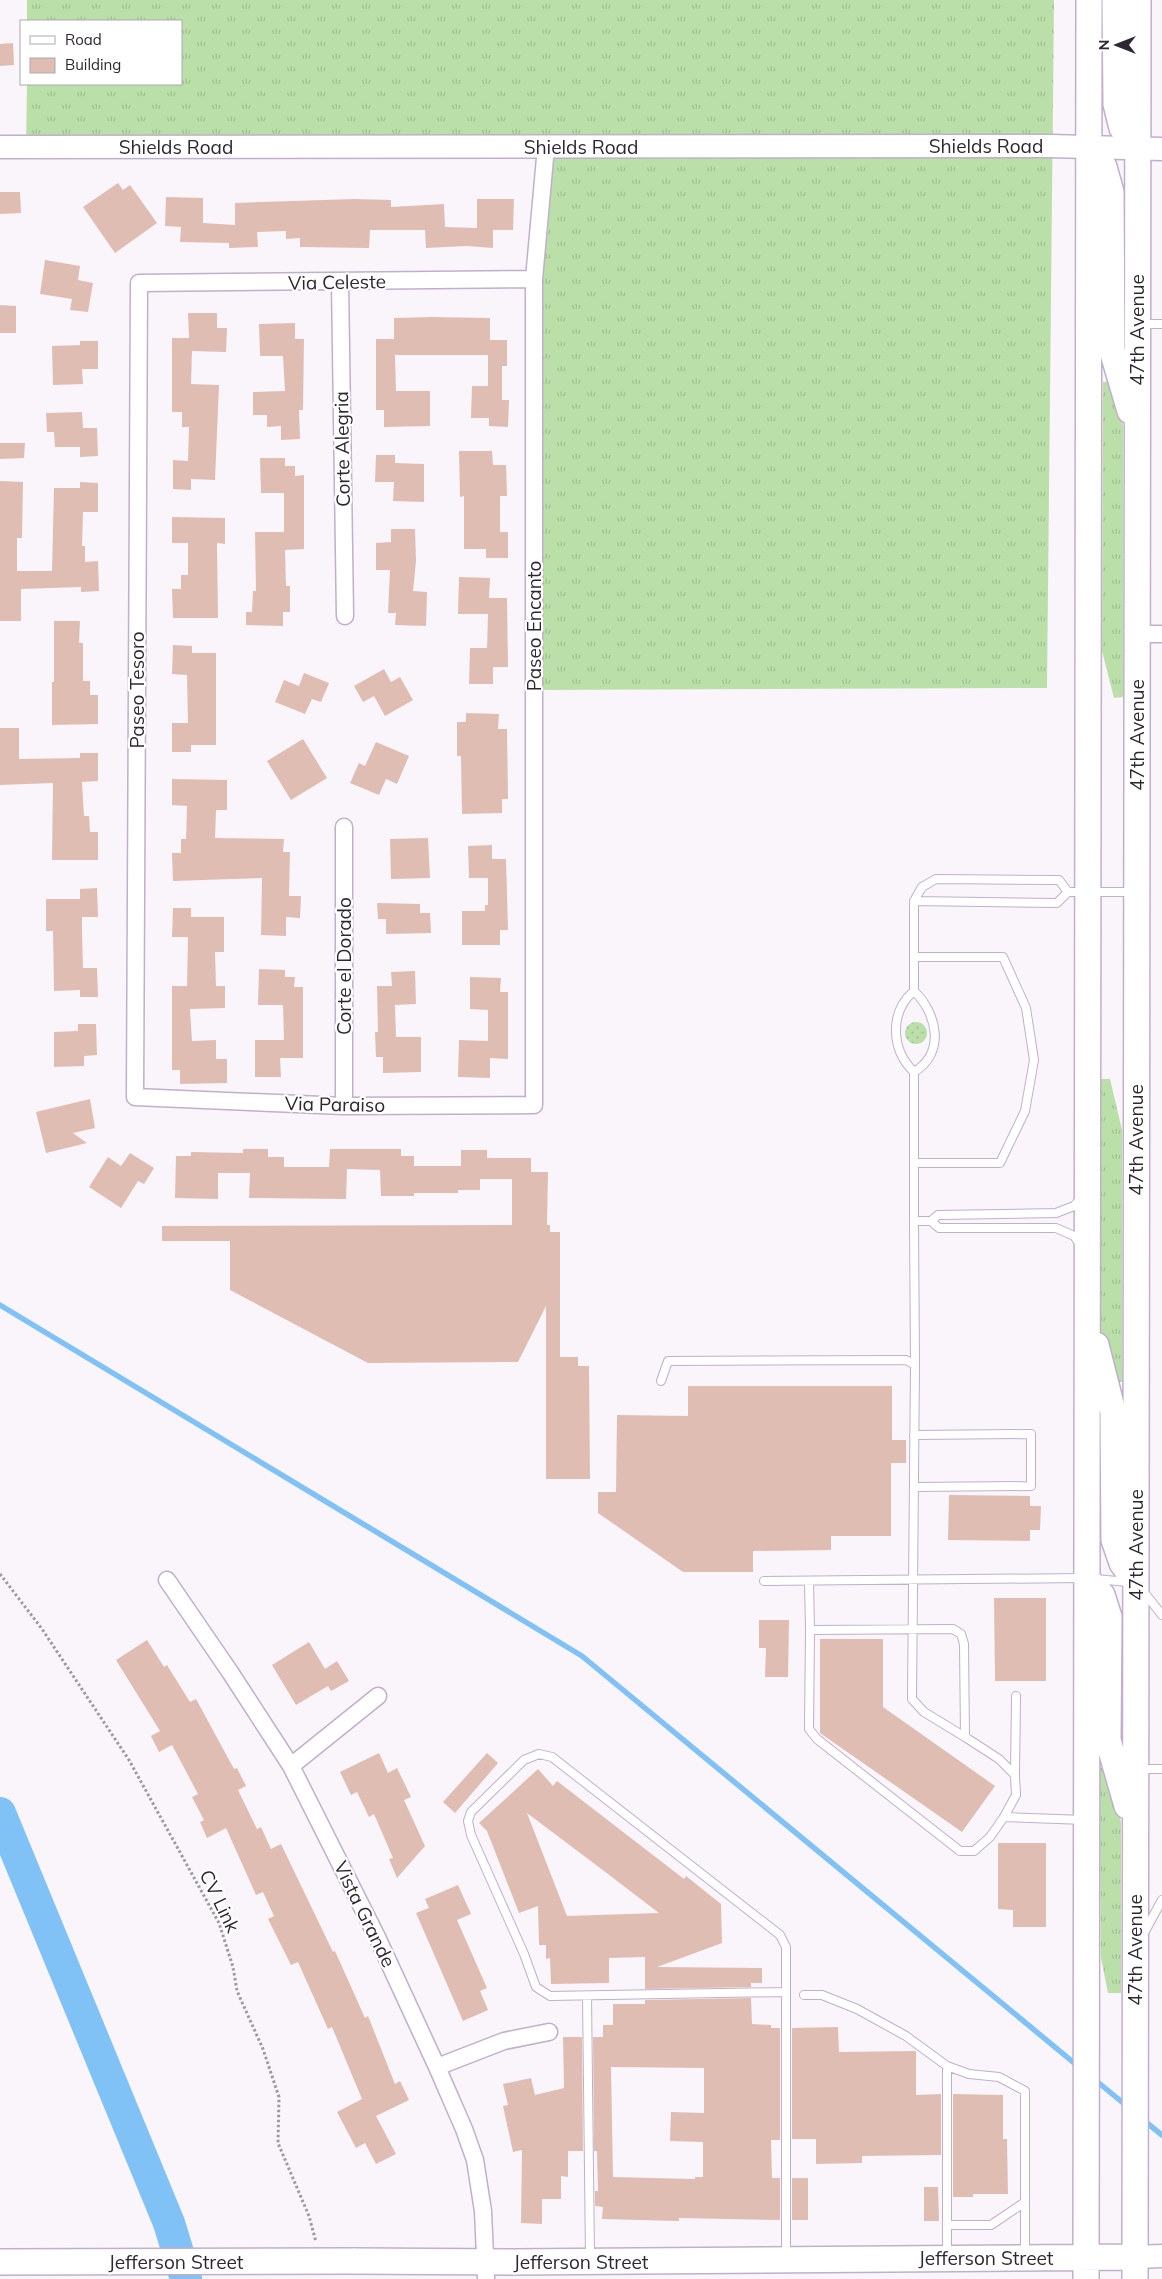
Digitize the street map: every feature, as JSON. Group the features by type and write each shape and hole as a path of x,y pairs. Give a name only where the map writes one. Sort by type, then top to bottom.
{"main road":[{"path":"1086,2268 1087,1190 1078,892 1089,147 1089,0"},
{"path":"1115,0 1116,104 1122,128 1138,149"},
{"name":"47th Avenue","path":"1135,2268 1138,0"},
{"path":"1089,147 1104,167 1111,192 1112,350 1137,437"},
{"path":"1087,1312 1113,1412 1114,1540 1122,1563 1136,1582"},
{"path":"1086,1578 1102,1595 1109,1617 1108,1740 1136,1837"},
{"name":"Jefferson Street","path":"0,2262 352,2261 486,2271 590,2262 779,2269 947,2259 1025,2258 1086,2268 1135,2268"}],"street":[{"name":"Shields Road","path":"0,147 1089,147 1162,149"},
{"name":"Paseo Encanto","path":"534,1105 534,279 546,147"},
{"name":"Via Celeste","path":"139,283 534,279"},
{"name":"Corte Alegria","path":"340,282 344,616"},
{"name":"Paseo Tesoro","path":"135,1097 139,283"},
{"path":"1137,634 1162,634"},
{"name":"Corte el Dorado","path":"344,827 344,1106"},
{"name":"Via Paraiso","path":"135,1097 344,1106 534,1105"},
{"name":"Vista Grande","path":"167,1580 291,1766 370,1922 437,2067 464,2129 475,2160 483,2211 486,2271"},
{"path":"291,1766 378,1696"},
{"path":"437,2067 504,2041 548,2032"},
{"name":"Jefferson Street","path":"1135,2268 1162,2256"}],"lane":[{"path":"1137,324 1162,324"},
{"path":"914,1072 923,1067 928,1058 934,1046 936,1032 929,1008 914,991 914,901 922,887 936,879 1059,880 1078,892"},
{"path":"914,901 1057,903 1078,892 1137,892"},
{"path":"914,958 1003,958 1026,1008 1034,1060 1025,1112 1000,1164 914,1163"},
{"path":"914,991 900,1007 896,1031 897,1044 901,1056 914,1072 915,1365 912,1699 924,1712 999,1760 1015,1775"},
{"path":"914,1221 931,1221 938,1215 1056,1213 1074,1206 1087,1190"},
{"path":"931,1221 939,1228 1056,1228 1074,1236 1087,1253"},
{"path":"661,1381 668,1361 906,1360 915,1365"},
{"path":"914,1435 1032,1434 1031,1486 914,1487"},
{"path":"764,1581 1086,1578 1136,1582 1162,1615"},
{"path":"810,1581 808,1717 810,1729 817,1739 960,1851 974,1851 990,1837 1016,1795 1016,1696"},
{"path":"810,1630 953,1629 961,1634 964,1644 964,1737"},
{"path":"779,2269 786,1992 786,1947 780,1935 552,1757 539,1754 524,1760 471,1812 468,1820 471,1835 524,1954 536,1987 550,1996 786,1992"},
{"path":"1136,1769 1162,1769"},
{"path":"1004,1817 1087,1820"},
{"path":"1135,1948 1162,1900"},
{"path":"804,1995 822,1995 857,2009 906,2036 947,2066 969,2074 999,2077 1025,2091 1025,2258"},
{"path":"587,1996 590,2262"},
{"path":"947,2066 947,2259"},
{"path":"947,2225 991,2225 1025,2202"}],"path":[{"name":"CV Link","path":"0,1574 42,1629 129,1760 219,1923 237,1991 264,2049 278,2097 278,2143 309,2216 316,2243"}],"green space":[{"path":"27,0 1054,0 1047,688 534,690 534,279 545,147 26,147 27,85 182,85 182,20 27,20"},
{"path":"1112,381 1123,426 1123,697 1114,698 1102,651 1103,382"},
{"path":"916,1022 924,1025 927,1033 924,1041 916,1044 908,1041 905,1033 908,1025"},
{"path":"1101,1079 1110,1079 1122,1130 1122,1382 1113,1382 1101,1331"},
{"path":"1100,1768 1108,1768 1121,1822 1121,1993 1108,1993 1101,1958"}],"building":[{"path":"13,43 14,65 0,66 0,44"},
{"path":"118,183 123,190 130,185 157,223 115,253 83,207"},
{"path":"0,192 20,192 21,213 0,214"},
{"path":"166,197 203,198 203,223 235,225 235,203 354,199 391,200 391,207 444,204 445,227 477,228 477,199 514,199 513,230 493,230 493,248 467,246 426,248 425,230 370,230 369,248 300,247 300,238 286,239 286,231 257,232 258,247 229,248 229,243 180,242 181,227 165,226"},
{"path":"45,260 80,266 78,280 93,283 88,312 70,310 72,299 40,294"},
{"path":"0,305 16,306 16,333 0,333"},
{"path":"188,313 217,313 217,328 227,328 226,352 192,351 191,384 219,385 215,480 191,479 191,490 173,489 173,460 188,461 189,427 182,427 182,412 172,412 172,338 189,338"},
{"path":"394,318 490,318 490,340 507,340 507,366 502,366 502,400 509,400 508,427 489,426 489,418 471,418 472,386 488,386 488,355 395,355 396,391 430,391 430,426 384,427 384,410 376,410 376,339 394,339"},
{"path":"295,323 295,339 304,339 303,410 299,410 300,439 281,440 281,426 267,427 267,415 253,415 253,392 285,391 283,356 260,356 259,324"},
{"path":"80,341 98,341 98,369 82,369 83,384 53,385 52,346 80,345"},
{"path":"82,412 83,428 97,428 98,456 80,457 80,447 55,447 54,432 47,432 46,413"},
{"path":"0,443 25,443 24,458 0,459"},
{"path":"459,451 492,451 493,465 506,465 507,496 500,496 500,532 508,532 508,558 486,558 486,549 464,549 464,496 460,497"},
{"path":"376,455 395,455 395,463 424,464 424,502 393,501 394,482 375,482"},
{"path":"260,458 285,458 285,466 295,466 295,476 304,475 304,549 285,550 286,586 290,586 290,612 283,612 283,626 246,625 246,612 252,612 253,591 256,591 255,532 284,532 284,493 261,493"},
{"path":"0,481 23,482 22,538 17,538 17,571 52,571 54,488 80,488 80,482 98,483 98,512 83,512 82,546 85,546 85,562 98,561 99,591 81,592 81,587 21,589 21,621 0,621"},
{"path":"172,517 225,518 225,544 217,543 218,618 173,618 172,589 181,589 181,575 188,575 188,543 172,543"},
{"path":"391,529 415,529 416,561 413,591 427,592 426,626 395,625 396,613 388,613 390,570 376,570 376,543 391,542"},
{"path":"459,577 490,578 489,598 507,598 508,667 493,667 493,684 469,684 470,648 487,648 488,614 458,614"},
{"path":"54,621 80,621 79,643 83,643 83,681 90,681 90,695 98,695 98,724 52,725"},
{"path":"173,645 192,646 192,653 216,653 216,745 191,745 191,752 172,752 172,723 188,723 187,675 172,674"},
{"path":"384,669 391,682 400,677 413,700 385,716 374,696 363,702 354,686"},
{"path":"304,673 329,683 321,702 312,699 305,714 275,702 284,680 299,686"},
{"path":"466,713 499,714 498,729 507,729 508,799 502,799 502,813 462,814 461,756 457,756 457,722 466,722"},
{"path":"0,728 19,728 19,759 80,758 80,753 98,753 98,781 82,782 84,816 89,816 90,832 98,832 98,860 52,860 53,783 0,785"},
{"path":"303,739 327,778 291,800 267,761"},
{"path":"376,742 409,756 397,784 386,779 379,795 350,783 359,763 365,766"},
{"path":"172,779 227,780 227,810 216,810 215,838 284,839 283,852 290,852 289,896 301,896 300,918 286,917 286,936 261,935 262,878 173,881 172,853 181,853 181,839 186,839 187,806 172,805"},
{"path":"428,838 430,878 391,879 390,839"},
{"path":"492,845 492,859 506,859 508,930 500,930 500,945 462,945 462,911 485,911 485,905 488,905 488,878 469,878 468,846"},
{"path":"97,888 98,917 82,917 82,931 83,968 97,968 98,997 80,997 80,990 54,991 53,931 46,931 46,899 80,899 80,889"},
{"path":"377,903 420,904 420,913 430,913 431,933 386,934 386,919 378,919"},
{"path":"173,908 191,908 191,917 224,917 224,952 215,952 216,986 225,986 225,1008 190,1009 192,1041 216,1040 216,1059 227,1059 227,1083 180,1084 180,1070 172,1070 172,986 187,986 188,937 172,937"},
{"path":"259,969 285,970 285,977 295,977 294,987 303,987 303,1058 280,1058 281,1077 255,1077 255,1040 284,1040 283,1005 258,1005"},
{"path":"415,971 416,1004 395,1005 396,1037 421,1037 421,1072 383,1073 383,1057 376,1057 375,1032 378,1032 377,986 392,986 391,972"},
{"path":"470,977 501,978 500,992 508,992 508,1059 490,1058 490,1078 458,1077 459,1040 488,1041 488,1010 470,1009"},
{"path":"78,1024 96,1024 97,1055 84,1056 84,1066 54,1067 54,1032 78,1031"},
{"path":"90,1099 95,1128 73,1133 87,1143 46,1153 36,1112"},
{"path":"243,1149 268,1149 268,1157 284,1157 284,1167 329,1167 330,1149 401,1149 401,1156 414,1156 414,1166 461,1166 461,1150 487,1150 487,1158 531,1158 531,1172 548,1172 547,1225 550,1225 550,1232 560,1232 560,1357 578,1357 578,1366 589,1366 590,1479 546,1479 546,1306 518,1362 368,1363 230,1290 230,1241 162,1241 162,1226 512,1225 512,1179 480,1179 480,1190 458,1190 458,1193 414,1193 414,1196 381,1196 380,1170 347,1169 346,1199 249,1198 250,1173 218,1173 218,1199 175,1198 176,1156 191,1156 191,1152 243,1153"},
{"path":"130,1153 154,1168 144,1184 138,1181 121,1208 89,1187 108,1157 121,1166"},
{"path":"688,1386 892,1386 892,1440 906,1440 906,1463 891,1463 891,1536 831,1536 831,1550 753,1551 753,1572 683,1572 598,1513 598,1492 616,1492 617,1415 688,1416"},
{"path":"949,1495 1030,1496 1030,1506 1041,1506 1040,1530 1030,1530 1030,1541 948,1540"},
{"path":"994,1598 1046,1598 1046,1681 995,1681"},
{"path":"759,1620 789,1620 788,1677 765,1677 766,1648 759,1648"},
{"path":"820,1639 883,1639 883,1707 995,1786 962,1832 820,1733"},
{"path":"147,1640 164,1667 167,1665 190,1702 196,1699 234,1769 237,1768 246,1786 238,1790 257,1829 261,1827 271,1849 281,1844 333,1952 335,1951 365,2018 368,2016 395,2084 400,2081 409,2100 376,2116 396,2154 376,2164 365,2143 356,2148 337,2112 362,2099 332,2027 328,2029 298,1962 291,1965 268,1919 274,1916 263,1892 256,1895 226,1828 207,1838 200,1822 204,1820 192,1797 198,1794 172,1745 159,1752 151,1736 160,1731 116,1660"},
{"path":"309,1642 325,1669 337,1661 349,1681 331,1691 328,1686 296,1705 272,1665"},
{"path":"379,1753 388,1773 397,1768 411,1797 404,1800 425,1846 397,1878 389,1859 393,1858 374,1814 369,1817 357,1792 351,1795 340,1772"},
{"path":"487,1753 498,1763 455,1813 443,1802"},
{"path":"538,1769 553,1786 557,1781 684,1879 686,1876 721,1904 722,1943 657,1967 762,1968 762,1983 751,1983 751,1987 645,1989 645,1957 609,1958 609,1983 551,1984 550,1958 546,1959 546,1945 539,1945 538,1906 519,1913 487,1831 479,1823","holes":["527,1813 659,1913 567,1916"]},
{"path":"998,1843 1046,1843 1046,1927 1013,1927 1013,1910 998,1909"},
{"path":"458,1885 471,1914 457,1920 487,1988 480,1991 488,2010 463,2021 416,1913 429,1908 425,1899"},
{"path":"751,1998 752,2024 771,2025 771,2028 780,2028 780,2140 771,2140 772,2178 780,2178 780,2220 679,2218 679,2221 602,2219 603,2207 595,2206 595,2191 598,2191 597,2151 594,2151 593,2037 603,2037 603,2025 613,2025 613,2004 645,2004 645,2000","holes":["611,2067 704,2068 704,2113 671,2112 670,2141 703,2142 703,2177 695,2177 695,2179 613,2177"]},
{"path":"838,2027 839,2052 916,2051 916,2095 941,2094 941,2155 862,2156 862,2163 816,2164 816,2139 792,2139 792,2028"},
{"path":"563,2037 582,2037 583,2151 568,2151 568,2177 561,2176 561,2199 542,2199 542,2224 521,2223 522,2150 513,2152 503,2106 508,2105 503,2084 531,2078 535,2095 564,2088"},
{"path":"953,2094 1003,2095 1003,2139 1007,2139 1008,2194 973,2194 973,2197 953,2197"},
{"path":"792,2178 808,2178 808,2220 792,2220"},
{"path":"924,2187 938,2187 939,2221 924,2221"}],"waterway":[{"path":"0,1305 582,1656 1079,2067"},
{"path":"0,1813 169,2223 186,2279"},
{"path":"1094,2079 1128,2107"},
{"path":"1142,2119 1162,2135"}]}
